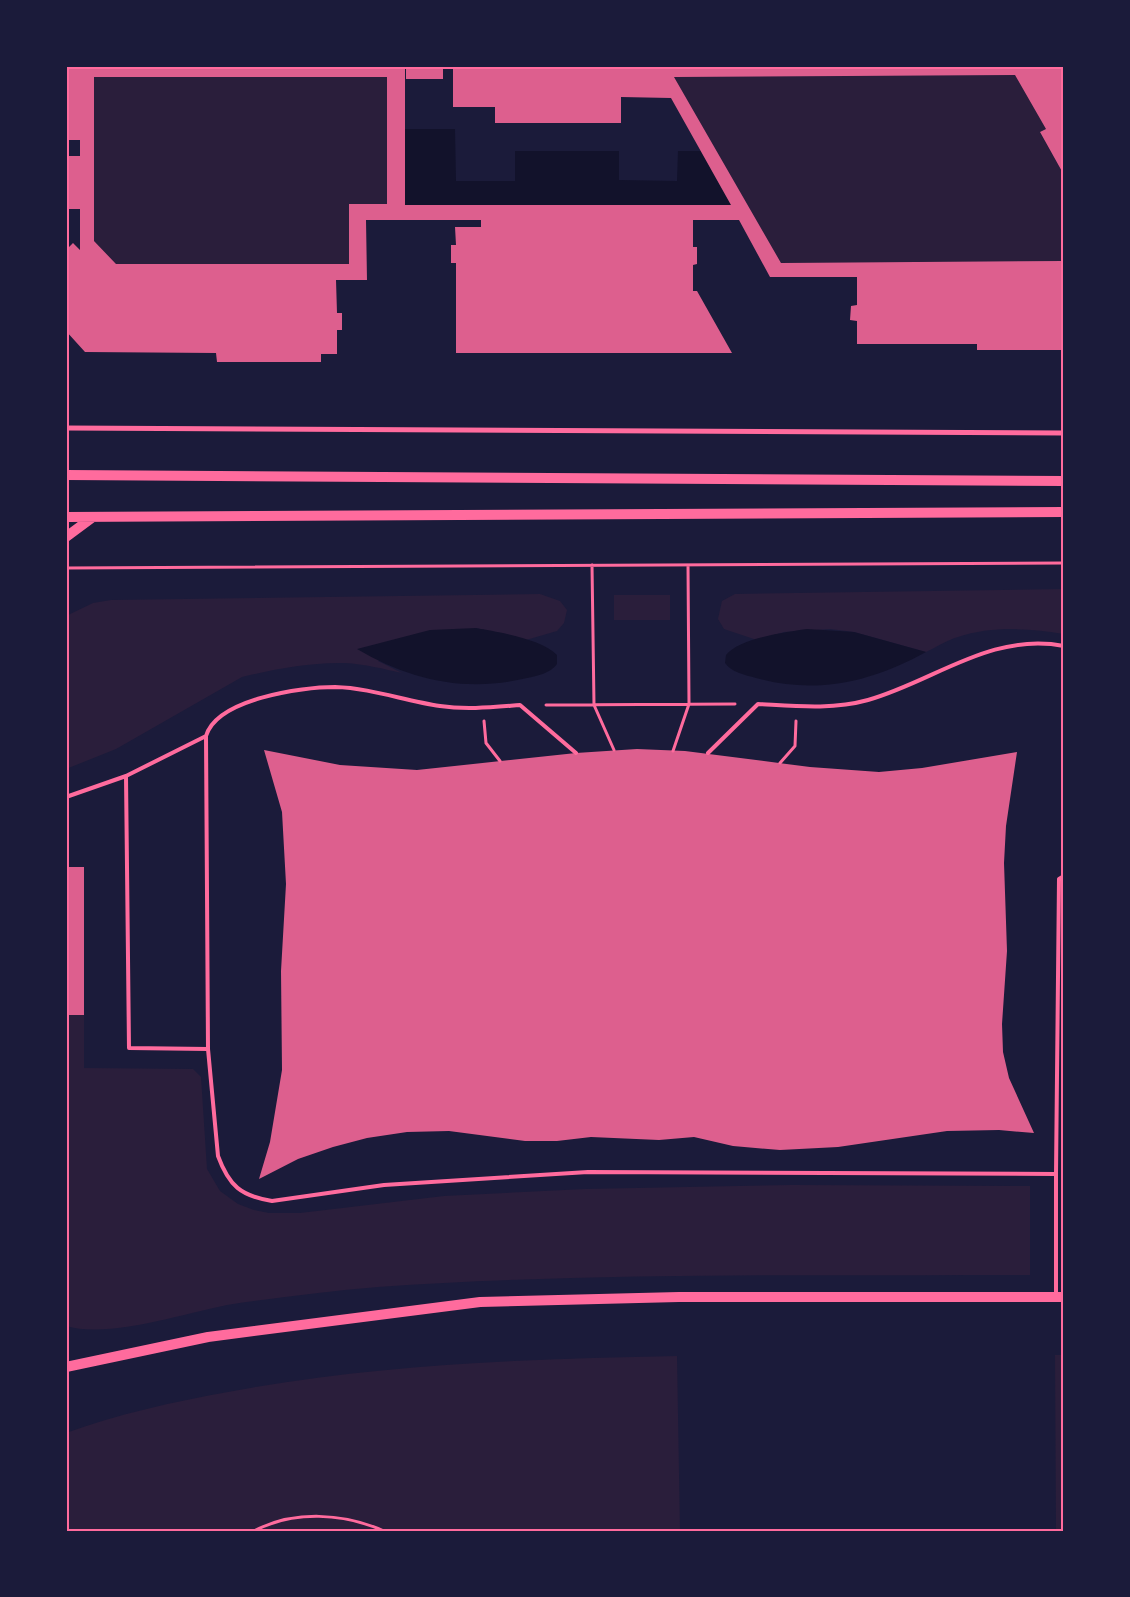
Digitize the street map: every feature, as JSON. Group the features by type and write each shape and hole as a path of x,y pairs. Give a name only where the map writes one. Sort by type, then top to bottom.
{"main road":[{"path":"66,475 1064,481"},
{"path":"66,517 1064,512"},
{"path":"66,537 93,517"},
{"path":"66,1367 208,1337 480,1302 679,1297 1060,1297"}],"street":[{"path":"66,428 1064,433"}],"lane":[{"path":"708,753 758,704 817,708 868,700 906,686 973,655 1011,644 1064,646"},
{"path":"576,753 520,705 484,707 440,706 344,688 308,690 262,698 238,705 214,720 206,736 208,1049 215,1140 224,1171 242,1193 254,1198 272,1201 384,1185 588,1172 1056,1174"},
{"path":"66,796 126,776 206,736"},
{"path":"126,776 129,1048 208,1049"},
{"path":"1060,1297 1056,1174 1059,879 1064,876"}],"path":[{"path":"66,568 1064,563"},
{"path":"592,565 594,705 614,750"},
{"path":"673,751 689,704 688,565"},
{"path":"520,705 758,704"},
{"path":"780,763 795,746 796,706"},
{"path":"484,707 486,743 500,761"},
{"path":"254,1531 280,1520 306,1516 352,1519 384,1531"}],"shaded area":[{"path":"1015,75 1046,129 1040,133 1064,175 1064,261 781,263 674,77"},
{"path":"94,77 387,77 387,204 349,205 349,264 116,264 94,241"},
{"path":"404,129 455,129 456,181 515,181 515,151 619,151 619,180 677,181 678,151 701,151 731,205 405,205"},
{"path":"1064,589 1064,634 1024,629 984,631 954,638 926,652 854,632 830,629 784,632 757,640 724,629 718,619 722,601 735,594"},
{"path":"540,594 560,601 567,610 564,623 557,631 526,640 476,628 378,661 402,673 359,664 332,663 267,671 242,677 116,749 66,769 66,616 93,603 111,600"},
{"path":"614,595 670,595 670,620 614,620"},
{"path":"476,628 531,640 550,649 557,655 557,664 548,672 527,678 482,684 460,684 418,676 397,669 357,649 430,630"},
{"path":"807,629 854,632 926,652 885,671 864,678 822,685 778,683 735,671 725,663 726,655 741,644 764,637"},
{"path":"66,1015 84,1015 84,1068 193,1069 201,1077 207,1169 220,1191 238,1204 254,1210 269,1213 300,1213 444,1196 585,1189 792,1185 1030,1186 1030,1275 622,1277 459,1282 378,1287 269,1299 233,1304 126,1327 84,1329 66,1326"},
{"path":"1055,1355 1064,1355 1064,1531 1056,1531"},
{"path":"677,1356 680,1531 66,1531 66,1433 106,1420 207,1396 340,1375 507,1361"}],"building":[{"path":"66,66 405,66 405,205 731,205 671,98 621,97 621,123 495,123 495,107 453,107 453,66 1064,66 1064,175 1040,132 1046,129 1015,75 674,77 781,263 1064,261 1064,350 977,350 977,344 857,344 857,321 850,320 851,306 857,305 857,277 770,277 739,220 693,220 693,247 697,247 697,264 693,265 693,291 697,291 732,353 456,353 456,263 451,263 451,245 456,245 455,227 481,227 481,220 366,220 367,280 336,280 337,313 342,313 342,330 337,330 337,354 321,354 321,362 217,362 216,353 85,352 66,331 66,250 73,243 80,250 80,209 66,209 66,156 80,156 80,140 66,140","holes":["94,77 387,77 387,204 349,204 349,264 116,264 94,241"]},
{"path":"406,66 443,66 443,79 406,79"},
{"path":"637,749 685,751 810,767 879,772 922,768 1017,752 1006,826 1004,863 1007,951 1002,1024 1003,1052 1009,1078 1034,1133 999,1130 947,1131 838,1147 780,1150 733,1146 694,1137 659,1140 591,1137 557,1141 525,1141 449,1131 407,1132 367,1138 333,1147 298,1159 259,1179 270,1142 282,1070 281,971 286,884 282,812 264,750 340,765 417,770 576,753"},
{"path":"66,867 84,867 84,1015 66,1015"}]}
